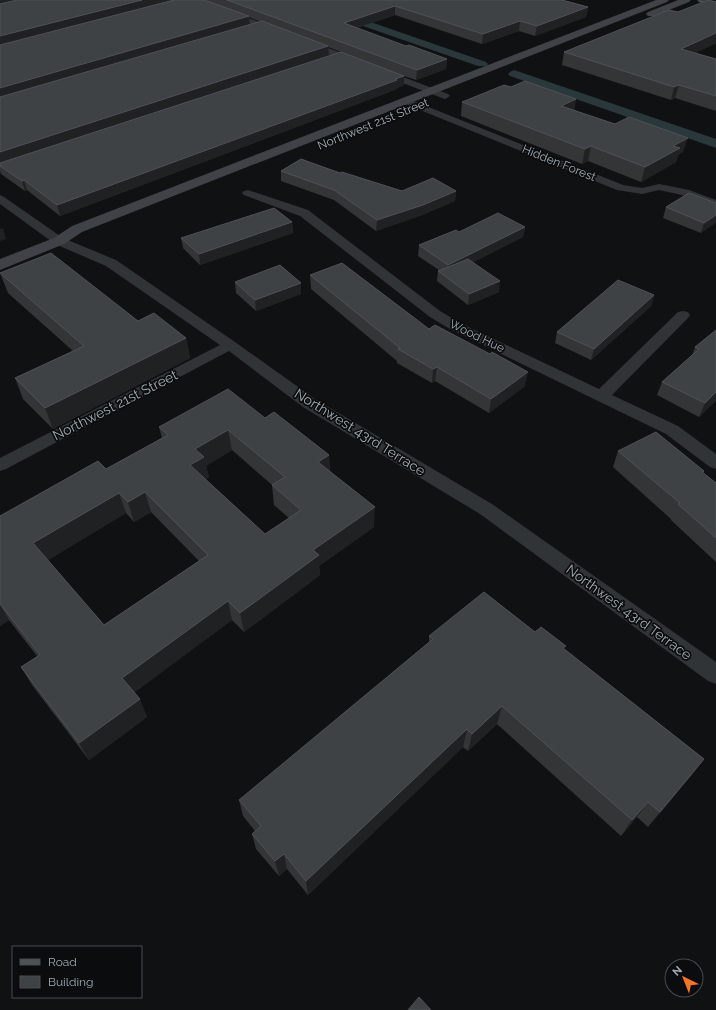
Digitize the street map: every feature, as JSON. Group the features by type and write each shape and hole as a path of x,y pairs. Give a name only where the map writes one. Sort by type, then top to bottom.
{"main road":[{"path":"702,0 716,4"}],"street":[{"name":"Northwest 21st Street","path":"0,265 59,241 77,229 664,0"},
{"name":"Northwest 21st Street","path":"59,241 88,238 686,0"},
{"path":"191,1 284,35"},
{"path":"247,31 262,26"},
{"path":"298,40 445,96"},
{"path":"327,61 342,56"},
{"name":"Hidden Forest","path":"406,101 621,188 642,191 659,187 685,192 716,204"},
{"name":"Wood Hue","path":"248,193 288,206 304,213 435,314 454,326 672,430 716,463"},
{"name":"Northwest 43rd Terrace","path":"0,199 59,241 111,263 230,345 309,403 486,509 716,674"},
{"path":"601,396 683,315"},
{"name":"Northwest 21st Street","path":"0,465 230,345"}],"building":[{"path":"17,0 142,0 0,36 0,4"},
{"path":"174,0 204,0 249,16 0,88 0,45"},
{"path":"227,0 562,0 588,7 537,26 520,21 483,34 395,6 344,23 406,46 409,45 447,59 417,70"},
{"path":"708,0 716,2 716,33 681,49 716,59 716,96 679,85 674,87 564,52 669,10 678,12"},
{"path":"262,21 328,46 0,152 0,97"},
{"path":"341,52 404,76 395,79 397,80 57,205 24,180 22,181 0,166 0,163"},
{"path":"525,81 576,99 561,106 615,124 629,117 688,138 673,146 680,148 645,167 591,146 585,149 462,102 504,85 511,87"},
{"path":"301,159 340,173 342,172 402,191 433,178 456,191 423,205 377,220 334,190 281,171"},
{"path":"689,193 716,203 716,215 704,223 666,207"},
{"path":"274,208 292,222 199,254 181,238"},
{"path":"498,213 525,227 448,265 419,245 456,230 459,232"},
{"path":"51,253 138,321 154,313 186,338 45,408 15,378 84,346 0,273"},
{"path":"468,259 500,281 469,294 438,271"},
{"path":"342,263 429,329 435,325 490,354 492,352 528,372 491,399 437,367 433,369 398,349 400,348 310,275"},
{"path":"280,265 301,283 255,300 235,282"},
{"path":"618,280 654,295 594,349 557,332"},
{"path":"716,330 716,392 705,403 662,382 699,349 695,347"},
{"path":"228,389 265,418 274,412 329,455 318,462 375,507 313,550 319,555 240,613 228,601 122,678 140,699 79,743 21,667 40,655 0,604 0,516 98,461 106,469 168,435 159,427","holes":["228,430 285,477 272,485 301,510 265,534 190,465 204,457 195,449","145,492 208,555 104,625 33,543 119,493 128,502"]},
{"path":"656,432 704,471 702,472 716,483 716,538 678,504 680,503 618,451"},
{"path":"484,592 535,632 541,627 566,646 563,648 704,759 660,812 648,802 632,820 502,706 472,734 467,729 306,881 284,854 275,861 252,834 261,826 239,800 433,639 429,636"},
{"path":"419,997 431,1010 408,1010"}],"waterway":[{"path":"297,0 482,64"},
{"path":"514,74 716,144"}]}
